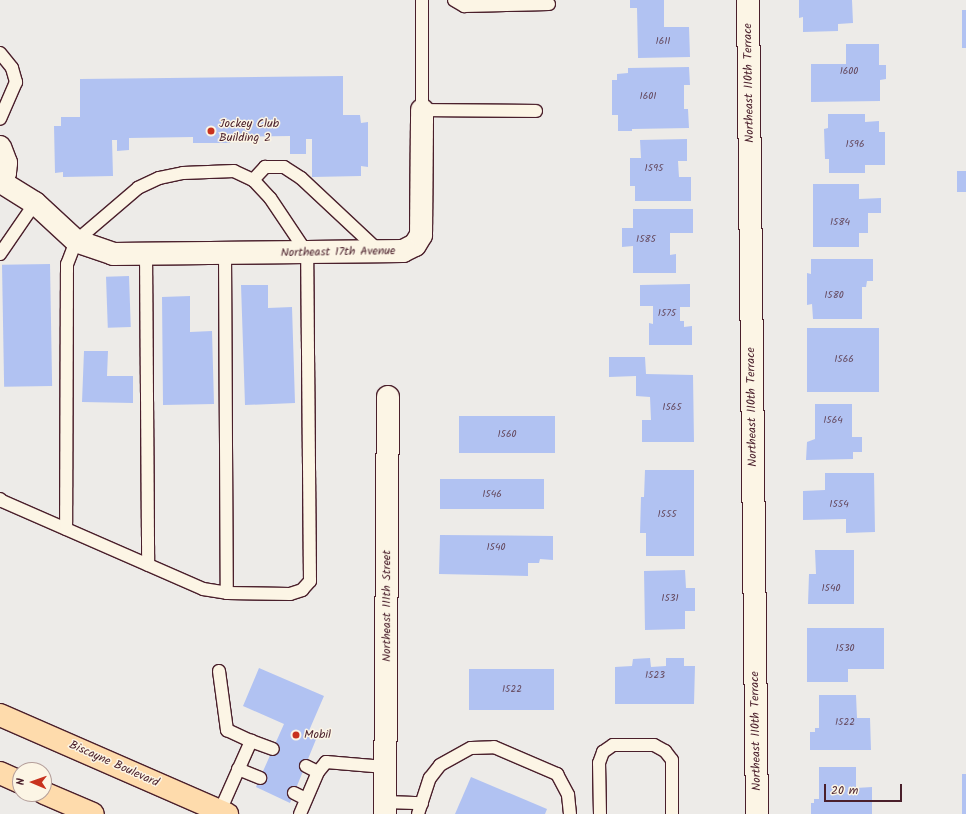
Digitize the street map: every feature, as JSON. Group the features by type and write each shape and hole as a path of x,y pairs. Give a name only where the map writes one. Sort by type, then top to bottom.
{"main road":[{"name":"Biscayne Boulevard","path":"0,715 224,812"},
{"path":"0,773 12,778"},
{"path":"52,796 93,814"}],"street":[{"name":"Northeast 110th Terrace","path":"748,0 757,814"},
{"name":"Northeast 17th Avenue","path":"76,241 113,254 403,251 414,245 421,235 422,110"},
{"path":"0,147 6,163 1,183 35,203 76,241"},
{"name":"Northeast 111th Street","path":"385,808 388,397"}],"lane":[{"path":"422,0 422,110 536,111"},
{"path":"454,0 464,6 549,4"},
{"path":"0,53 12,68 16,82 0,119"},
{"path":"253,180 265,167 284,167 301,178 379,252"},
{"path":"0,499 66,529 203,589 227,593 290,594 302,590 310,580 307,253 270,198 253,180 234,170 183,173 159,178 138,188 76,241 67,264 66,529"},
{"path":"0,254 35,203"},
{"path":"146,253 148,565"},
{"path":"225,253 227,593"},
{"path":"219,670 227,730 273,750"},
{"path":"224,812 238,769 251,741"},
{"path":"600,814 599,763 603,752 613,745 654,745 666,751 672,760 672,814"},
{"path":"385,808 420,808 430,778 440,765 471,748 494,747 557,774 568,795 570,814"},
{"path":"300,814 318,772 326,762 385,767"},
{"path":"306,766 318,772"},
{"path":"238,769 260,778"},
{"path":"294,794 306,799"}],"building":[{"path":"630,0 664,0 664,27 689,27 690,57 638,58 637,8 630,8"},
{"path":"799,0 852,0 853,23 838,24 838,31 803,32 803,17 799,18"},
{"path":"962,10 966,10 966,48 962,48"},
{"path":"846,44 879,44 879,65 886,65 886,79 880,80 880,101 811,102 811,64 846,64"},
{"path":"689,67 690,85 684,85 684,109 688,109 689,128 632,129 632,131 618,131 618,115 612,115 612,80 617,80 617,74 628,73 628,68"},
{"name":"Jockey Club Building 2","path":"343,76 343,115 360,115 361,123 368,122 368,167 361,166 361,176 312,177 312,139 306,139 306,154 290,154 290,136 231,137 230,143 193,143 193,137 129,138 129,150 117,151 117,140 112,140 113,176 63,177 63,172 55,173 54,126 61,126 61,117 80,117 80,79"},
{"path":"828,114 865,114 865,122 879,121 879,132 885,132 885,165 865,165 865,173 829,173 829,159 825,159 824,129 828,128"},
{"path":"687,139 687,161 678,161 679,177 691,177 691,201 635,201 635,186 630,186 630,158 641,158 640,140"},
{"path":"957,171 966,171 966,192 957,192"},
{"path":"813,184 859,184 859,199 881,198 881,213 868,213 868,233 859,233 859,247 813,247"},
{"path":"633,209 693,209 693,233 670,233 670,255 676,254 676,273 633,273 633,246 622,247 622,228 633,228"},
{"path":"811,259 873,259 873,281 867,281 866,287 862,287 862,319 813,319 812,304 807,305 807,273 811,274"},
{"path":"50,264 52,386 4,387 2,265"},
{"path":"129,276 131,327 108,328 106,277"},
{"path":"690,284 690,307 680,307 680,321 684,321 684,327 692,326 692,345 649,345 649,323 653,324 653,306 640,306 640,285"},
{"path":"241,285 268,285 268,308 292,307 295,403 245,405"},
{"path":"190,296 190,332 212,331 214,404 163,405 162,297"},
{"path":"807,328 879,328 879,392 807,392"},
{"path":"84,351 108,351 107,376 133,376 133,403 82,402"},
{"path":"609,357 645,357 646,374 693,375 694,442 642,442 642,420 651,420 650,397 636,396 636,376 609,377"},
{"path":"815,404 852,404 852,437 862,437 862,452 853,452 853,459 806,460 807,442 815,439"},
{"path":"459,416 555,416 555,453 459,453"},
{"path":"645,470 694,470 694,556 646,556 646,533 640,533 641,497 644,497"},
{"path":"825,473 874,473 875,532 846,533 846,519 803,520 803,491 825,490"},
{"path":"440,479 544,479 544,509 440,509"},
{"path":"440,535 553,536 553,560 540,559 539,563 528,563 528,576 439,574"},
{"path":"815,550 854,550 854,604 808,604 809,574 816,574"},
{"path":"685,570 686,588 695,588 695,611 685,611 685,629 645,630 644,571"},
{"path":"807,628 884,628 884,669 848,669 848,682 807,682"},
{"path":"650,658 651,667 666,666 666,658 684,658 684,666 695,666 694,704 615,704 615,667 632,666 633,659"},
{"name":"Mobil","path":"259,668 324,696 308,733 317,737 290,803 256,787 284,724 243,706"},
{"path":"469,669 554,669 554,710 469,710"},
{"path":"819,695 856,695 857,718 870,718 871,750 810,750 810,732 815,732 815,728 819,728"},
{"path":"819,767 856,767 856,788 872,787 872,814 811,814 811,803 814,803 814,799 819,799"},
{"path":"962,774 966,774 966,814 962,814"},
{"path":"471,777 547,809 545,814 455,814"}],"place":[{"name":"Jockey Club Building 2","path":"211,131"},
{"name":"Mobil","path":"296,735"}]}
